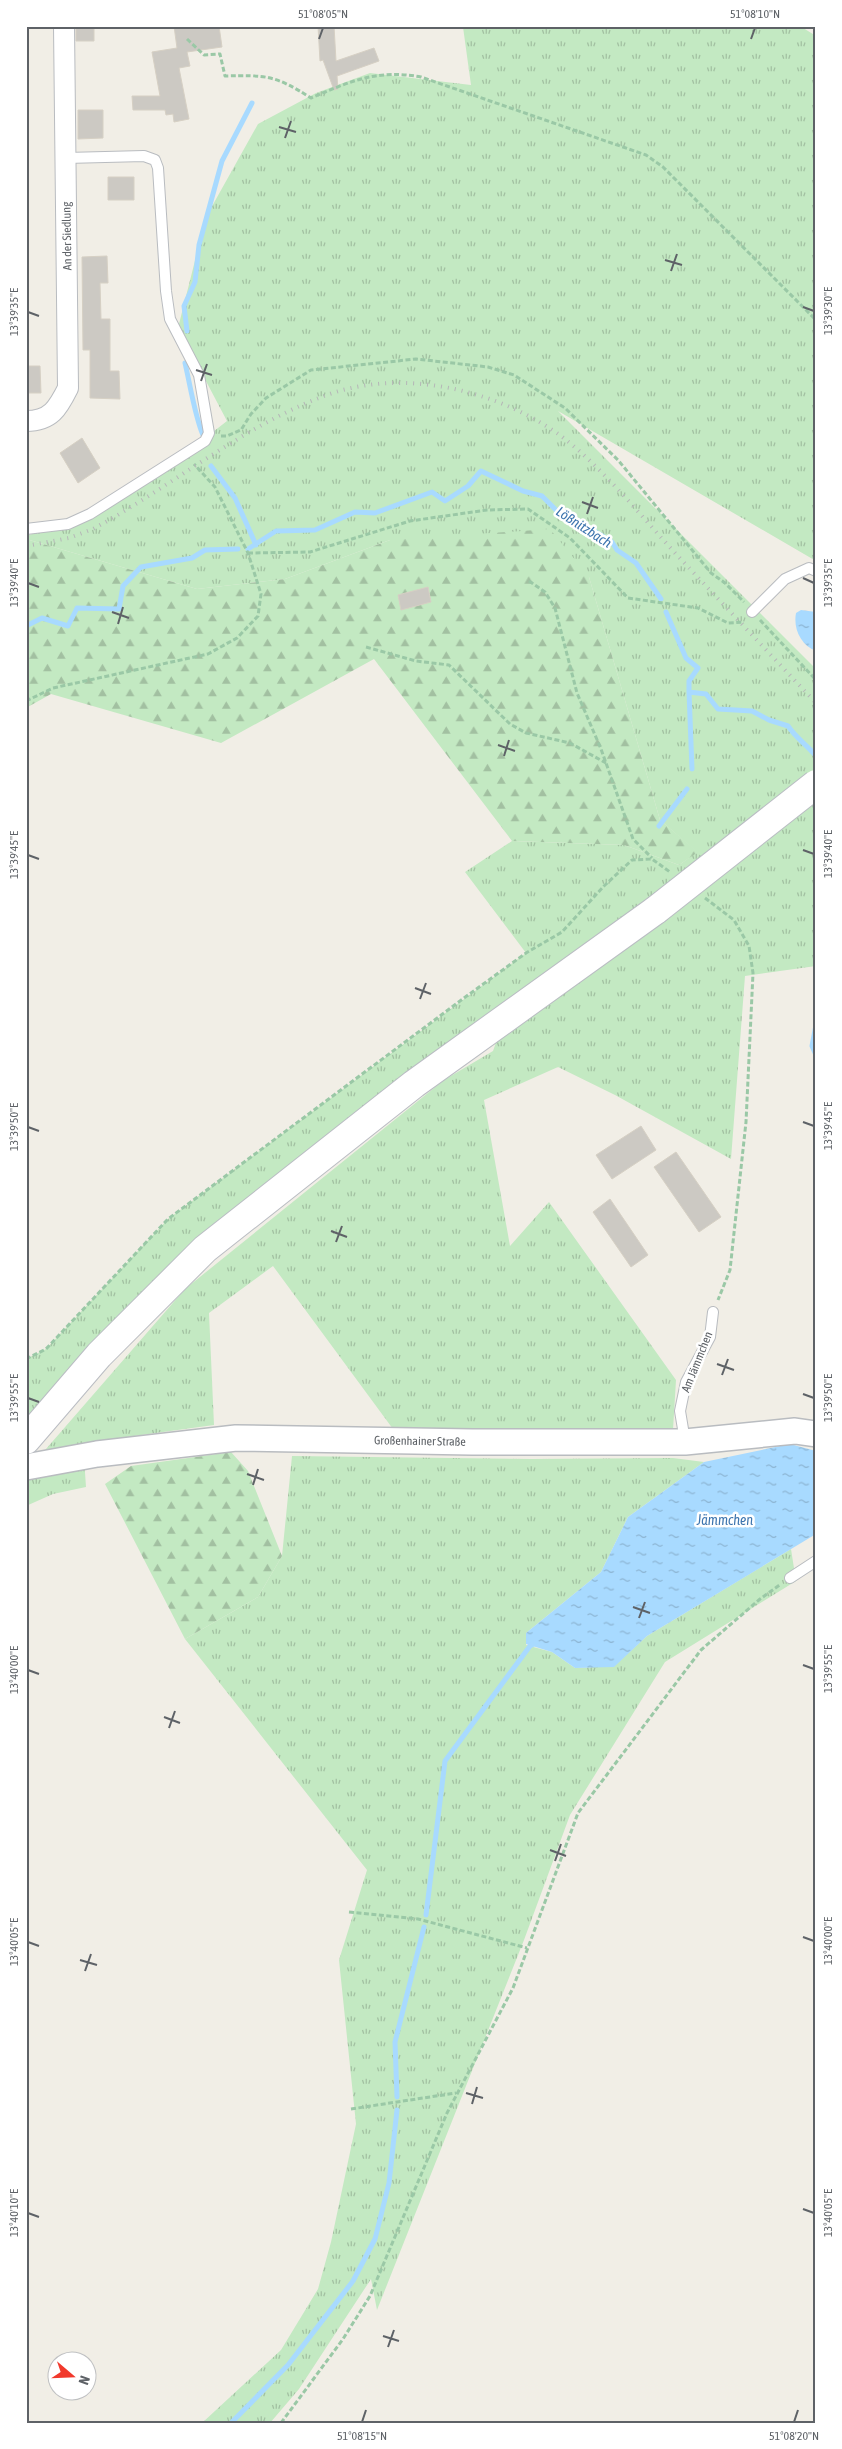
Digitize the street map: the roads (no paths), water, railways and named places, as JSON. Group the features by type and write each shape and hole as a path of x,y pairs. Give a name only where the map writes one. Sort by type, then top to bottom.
{"main road":[{"path":"26,1440 99,1355 205,1249 414,1084 656,910 816,784"}],"street":[{"name":"An der Siedlung","path":"26,421 39,421 58,408 68,388 64,26"},
{"name":"Großenhainer Straße","path":"34,1465 97,1454 236,1438 472,1442 685,1442 795,1430 816,1434"}],"lane":[{"path":"26,529 68,524 141,483 205,441 208,433 199,375 170,319 166,291 158,168 155,160 144,156 66,158"},
{"path":"753,616 785,579 810,568 816,571"},
{"name":"Am Jämmchen","path":"685,1442 680,1411 686,1382 710,1337 713,1312"},
{"path":"790,1578 816,1561"}],"water":[{"path":"801,610 816,612 816,651 806,645 799,636 795,619 796,613"},
{"name":"Jämmchen","path":"790,1444 816,1451 816,1534 647,1636 614,1667 575,1668 552,1652 526,1644 526,1633 601,1572 628,1517 704,1462"}],"waterway":[{"path":"187,331 184,306 195,282 199,245 222,161 252,103"},
{"path":"185,363 195,410 203,435"},
{"path":"211,466 235,498 256,545"},
{"name":"Lößnitzbach","path":"248,549 276,531 315,530 355,512 375,513 432,492 445,501 468,486 481,471 523,491 542,496 558,512 566,513 612,542 617,550 636,563 661,599"},
{"name":"Lößnitzbach","path":"26,626 42,618 68,626 77,608 119,609 123,586 141,567 192,558 205,550 238,549"},
{"name":"Lößnitzbach","path":"666,612 686,658 698,668 689,681 689,692 706,694 718,709 752,711 769,720 788,726 816,756"},
{"path":"689,692 692,769"},
{"path":"659,826 687,789"},
{"name":"Lößnitzbach","path":"816,1025 812,1046 816,1055"},
{"path":"426,1915 445,1761 530,1646 535,1643"},
{"path":"397,2097 395,2042 424,1927"},
{"path":"231,2423 288,2365 353,2281 375,2239 389,2183 397,2110"}],"railway":[{"path":"26,546 69,538 93,529 264,424 324,396 354,387 384,383 416,384 447,388 478,395 507,406 535,420 576,448 621,492 676,554 816,703"}]}
